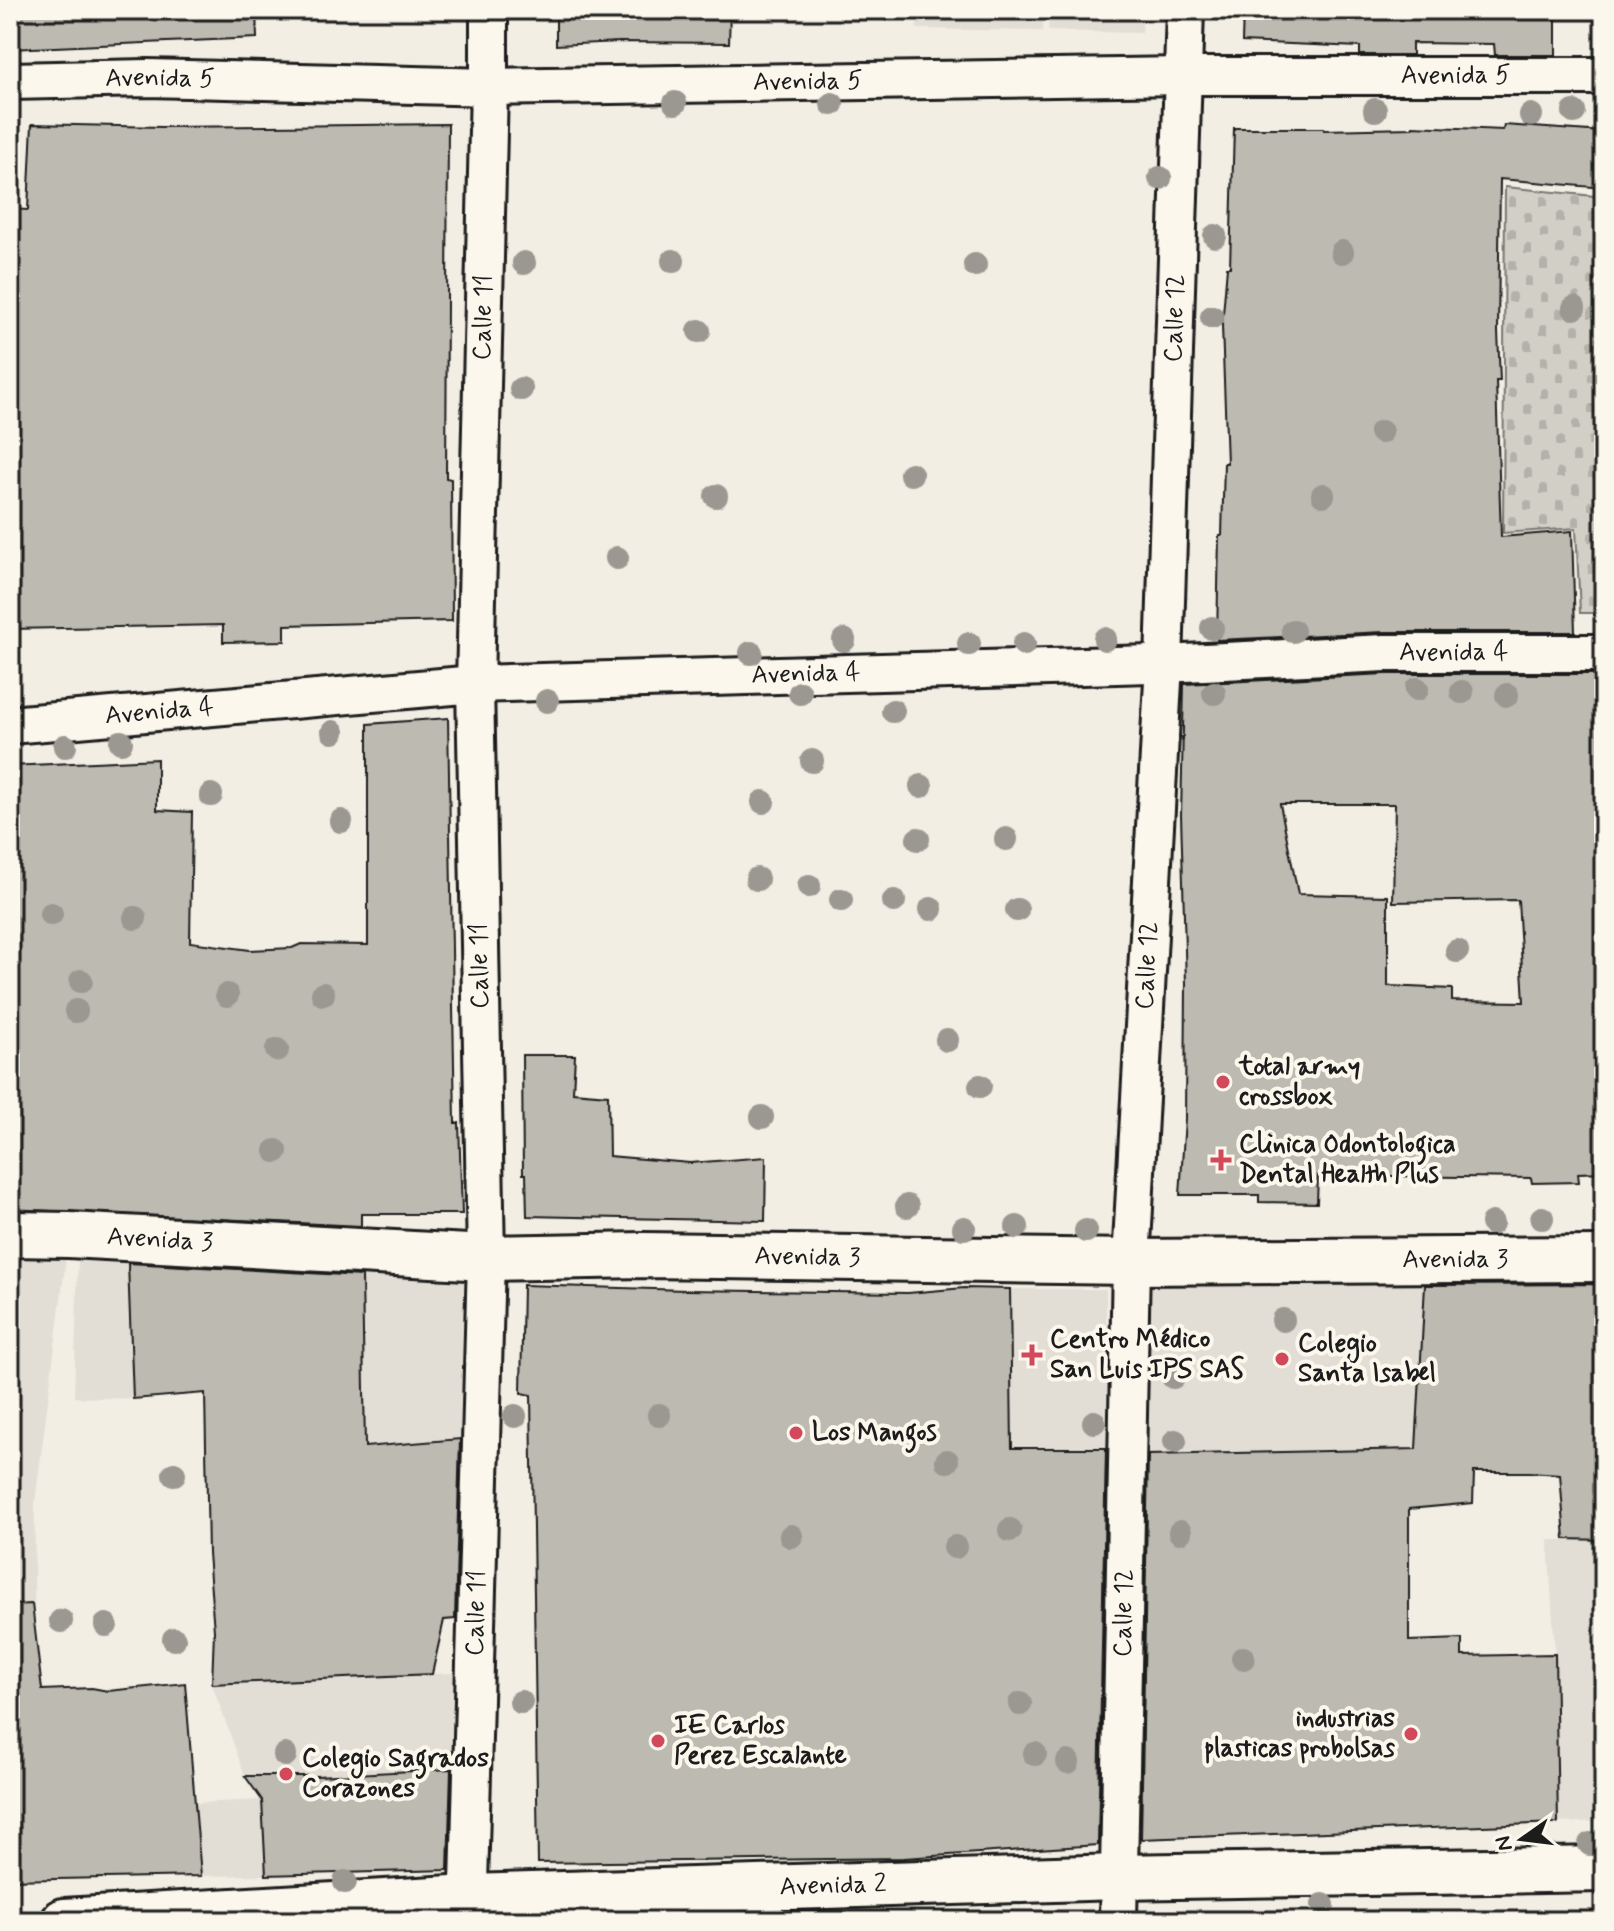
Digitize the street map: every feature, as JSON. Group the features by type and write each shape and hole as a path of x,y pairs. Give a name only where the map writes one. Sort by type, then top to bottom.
{"main road":[{"name":"Avenida 3","path":"10,1234 486,1258 644,1255 1131,1262 1604,1259"},
{"name":"Avenida 2","path":"64,1921 469,1909 1118,1877 1604,1869"}],"street":[{"name":"Calle 11","path":"469,1909 486,1258 475,684 489,10"},
{"name":"Calle 12","path":"1118,1921 1131,1262 1164,663 1185,10"},
{"name":"Avenida 5","path":"10,81 148,78 489,87 1183,76 1604,76"},
{"name":"Avenida 4","path":"10,725 475,684 1164,663 1385,653 1604,653"}],"shaded area":[{"path":"917,10 1044,10 1043,31 917,29"},
{"path":"1049,10 1143,10 1142,33 1048,31"},
{"path":"69,1235 35,1503 34,1614 10,1615 10,1241"},
{"path":"78,1260 128,1260 133,1399 74,1397"},
{"name":"Colegio Santa Isabel","path":"1147,1266 1425,1269 1416,1449 1138,1455"},
{"path":"464,1268 460,1439 365,1447 362,1273"},
{"path":"1010,1289 1106,1289 1107,1448 989,1448 1011,1421"},
{"path":"1548,1540 1604,1540 1604,1821 1558,1823 1555,1654"},
{"path":"455,1673 452,1769 316,1776 245,1776 212,1684"},
{"path":"262,1800 266,1875 201,1876 195,1803"}],"green space":[{"path":"1505,187 1604,197 1604,613 1580,613 1576,528 1503,533"}],"building":[{"path":"10,10 256,10 257,38 10,49"},
{"path":"556,10 730,10 729,43 556,45"},
{"path":"1243,10 1556,10 1556,55 1495,55 1494,44 1412,43 1412,55 1360,55 1360,47 1242,42"},
{"path":"32,124 162,127 448,124 446,478 451,479 452,621 285,625 285,641 223,642 223,625 10,629 10,209 28,210"},
{"path":"1504,125 1603,132 1604,188 1500,179 1500,381 1496,381 1501,537 1572,531 1575,632 1384,632 1217,640 1219,535 1222,535 1224,463 1227,463 1222,326 1227,267 1230,267 1234,128 1324,130 1413,126 1503,130"},
{"path":"1386,674 1604,674 1604,1172 1578,1173 1579,1182 1532,1183 1531,1178 1318,1175 1317,1203 1259,1202 1259,1195 1180,1195 1185,1119 1186,984 1181,815 1184,684","holes":["1280,804 1395,804 1393,902 1518,900 1524,1002 1452,1001 1452,989 1388,986 1388,896 1298,894"]},
{"path":"448,718 455,1123 459,1123 462,1214 361,1214 361,1226 10,1209 10,766 157,759 157,810 192,812 190,942 250,950 292,948 301,944 368,945 368,724"},
{"path":"522,1055 575,1055 573,1092 608,1095 609,1156 690,1163 766,1157 765,1221 527,1216 526,1174 523,1174"},
{"path":"128,1263 362,1276 365,1447 460,1439 455,1619 444,1620 432,1674 212,1684 214,1631 208,1553 205,1393 133,1399"},
{"path":"1604,1284 1604,1540 1565,1539 1560,1474 1474,1472 1473,1503 1409,1509 1409,1641 1462,1639 1462,1656 1555,1654 1558,1823 1141,1839 1148,1455 1416,1449 1425,1285"},
{"path":"523,1285 908,1293 964,1288 1010,1289 1012,1448 1106,1448 1098,1845 904,1858 538,1863 531,1395 521,1393"},
{"path":"32,1604 42,1690 92,1688 108,1691 185,1683 201,1876 10,1880 10,1605"},
{"path":"451,1769 448,1870 266,1875 262,1800 245,1776 316,1776"}],"place":[{"name":"total army crossbox","path":"1223,1082"},
{"name":"Clinica Odontologica Dental Health Plus","path":"1221,1160"},
{"name":"Centro Médico San Luis IPS SAS","path":"1032,1355"},
{"name":"Colegio Santa Isabel","path":"1282,1359"},
{"name":"Los Mangos","path":"796,1433"},
{"name":"industrias plasticas probolsas","path":"1411,1734"},
{"name":"IE Carlos Perez Escalante","path":"658,1741"},
{"name":"Colegio Sagrados Corazones","path":"286,1774"}]}
